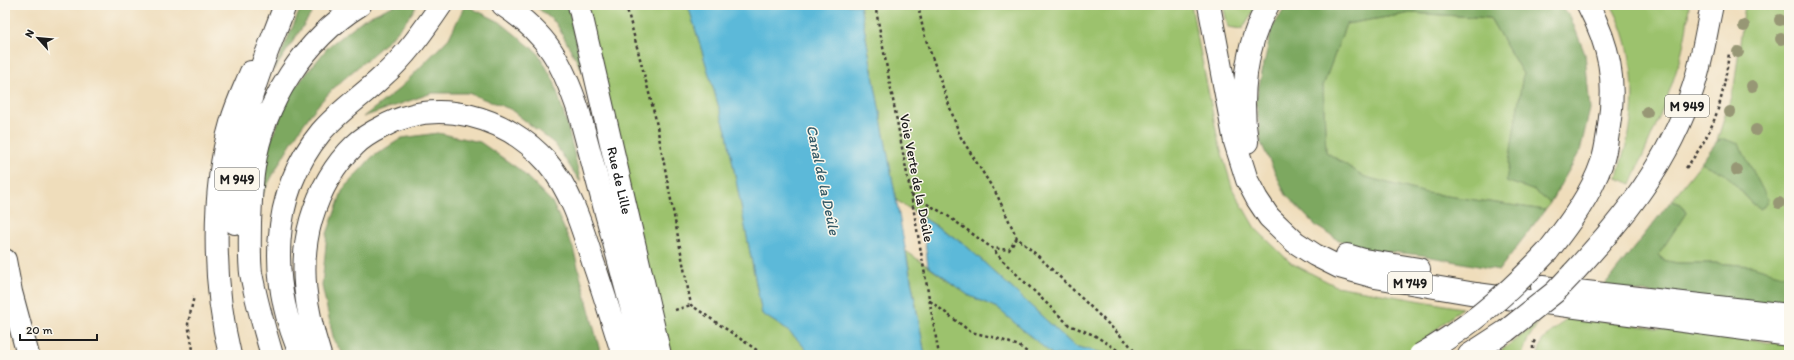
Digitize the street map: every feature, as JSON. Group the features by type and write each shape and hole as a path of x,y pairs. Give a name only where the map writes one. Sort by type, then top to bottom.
{"main road":[{"path":"230,355 222,313 218,267 219,197 222,169 227,140 236,108 280,5"},
{"name":"M 949","path":"265,355 250,316 243,292 238,264 235,200 238,165 244,126 252,95 285,5"},
{"path":"272,355 263,325 251,272 251,200 254,166 257,153 270,113 292,73 315,42 334,24 360,5"},
{"path":"301,355 285,308 279,279 278,254 284,209 299,165 311,145 322,131 358,96 393,66 441,5"},
{"path":"503,5 522,18 548,44 568,79 579,112 644,355"},
{"name":"Rue de Lille","path":"579,5 660,355"},
{"name":"M 749","path":"1209,5 1235,142 1247,180 1256,199 1269,217 1295,242 1315,255 1339,267 1375,277 1476,294 1789,335"},
{"path":"1268,5 1256,30 1247,70 1245,118 1249,149 1263,182 1280,207 1295,224 1326,246 1346,255 1364,260 1479,280 1789,315"},
{"path":"1420,355 1444,342 1506,295 1548,251 1570,223 1588,192 1602,162 1608,137 1612,107 1613,79 1604,42 1588,5"},
{"name":"M 949","path":"1469,355 1506,331 1550,296 1606,238 1630,208 1664,156 1694,87 1712,5"},
{"path":"320,355 312,331 306,297 304,267 306,244 311,221 324,187 339,162 356,144 374,131 393,120 414,114 444,112 464,114 481,118 497,125 514,134 530,146 547,162 562,183 572,202 587,240 623,355"},
{"path":"5,260 8,293 28,355"}],"path":[{"path":"626,5 655,116 691,305 764,355"},
{"name":"Voie Verte de la Deûle","path":"875,5 911,195 939,355"},
{"path":"918,5 924,34 960,136 997,195 1017,238 1037,255 1128,343 1137,355"},
{"path":"911,195 945,214 992,248 1003,261 1069,325 1094,335 1125,355"},
{"path":"992,248 1009,250 1017,238"},
{"path":"194,355 188,324 195,294"},
{"path":"930,301 971,332 996,338 1019,346 1031,355"},
{"path":"669,312 691,305"}],"green space":[{"path":"302,5 317,5 274,70"},
{"path":"395,5 417,5 400,28 378,50 333,89 311,114 292,141 260,199 267,150 289,95 329,46 364,19"},
{"path":"465,5 500,22 538,53 554,81 569,132 581,183 555,144 510,109 468,93 432,93 363,117 399,89 449,38"},
{"path":"534,5 568,5 583,72 556,23"},
{"path":"579,5 688,5 727,133 762,314 782,327 800,342 809,355 663,355"},
{"path":"860,5 1191,5 1218,140 1233,190 1255,228 1291,263 1336,286 1462,308 1406,355 1111,355 1074,346 963,243 896,200"},
{"path":"1223,5 1257,5 1242,29 1228,27"},
{"path":"1287,5 1561,5 1570,16 1585,54 1590,109 1580,151 1550,203 1535,191 1506,181 1523,74 1490,18 1411,13 1346,24 1323,86 1326,152 1365,177 1426,193 1545,210 1499,270 1421,255 1352,248 1316,226 1286,195 1261,143 1256,99 1272,28"},
{"path":"1611,5 1689,5 1687,28 1682,51 1668,96 1631,184 1617,178 1630,128 1633,92 1627,46 1618,18"},
{"path":"1745,5 1784,5 1789,34 1789,278 1752,266 1716,263 1677,263 1663,260 1659,254 1686,213 1681,204 1671,201 1701,163 1725,174 1752,203 1761,209 1768,200 1724,139 1717,141 1734,87"},
{"path":"1411,13 1490,18 1523,74 1507,181 1535,191 1550,203 1545,210 1426,193 1365,177 1326,152 1323,86 1346,24"},
{"path":"438,133 480,142 520,170 552,202 573,248 601,355 344,355 334,341 322,286 327,234 343,189 372,157 402,138"},
{"path":"1724,139 1739,144 1768,200 1761,209 1752,203 1725,174 1701,163 1717,141"},
{"path":"1671,201 1681,204 1686,213 1659,254 1663,260 1677,263 1716,263 1752,266 1789,277 1789,307 1602,288"},
{"path":"906,251 968,295 997,308 1053,355 925,355"},
{"path":"1568,317 1789,345 1789,355 1538,355 1542,341"},
{"path":"1538,323 1528,339 1522,355 1495,355"}],"water":[{"name":"Canal de la Deûle","path":"688,5 860,5 925,355 809,355 800,342 782,327 762,314 727,134"},
{"path":"922,217 963,243 1074,346 1111,355 1053,355 997,308 968,295 928,266"}]}
